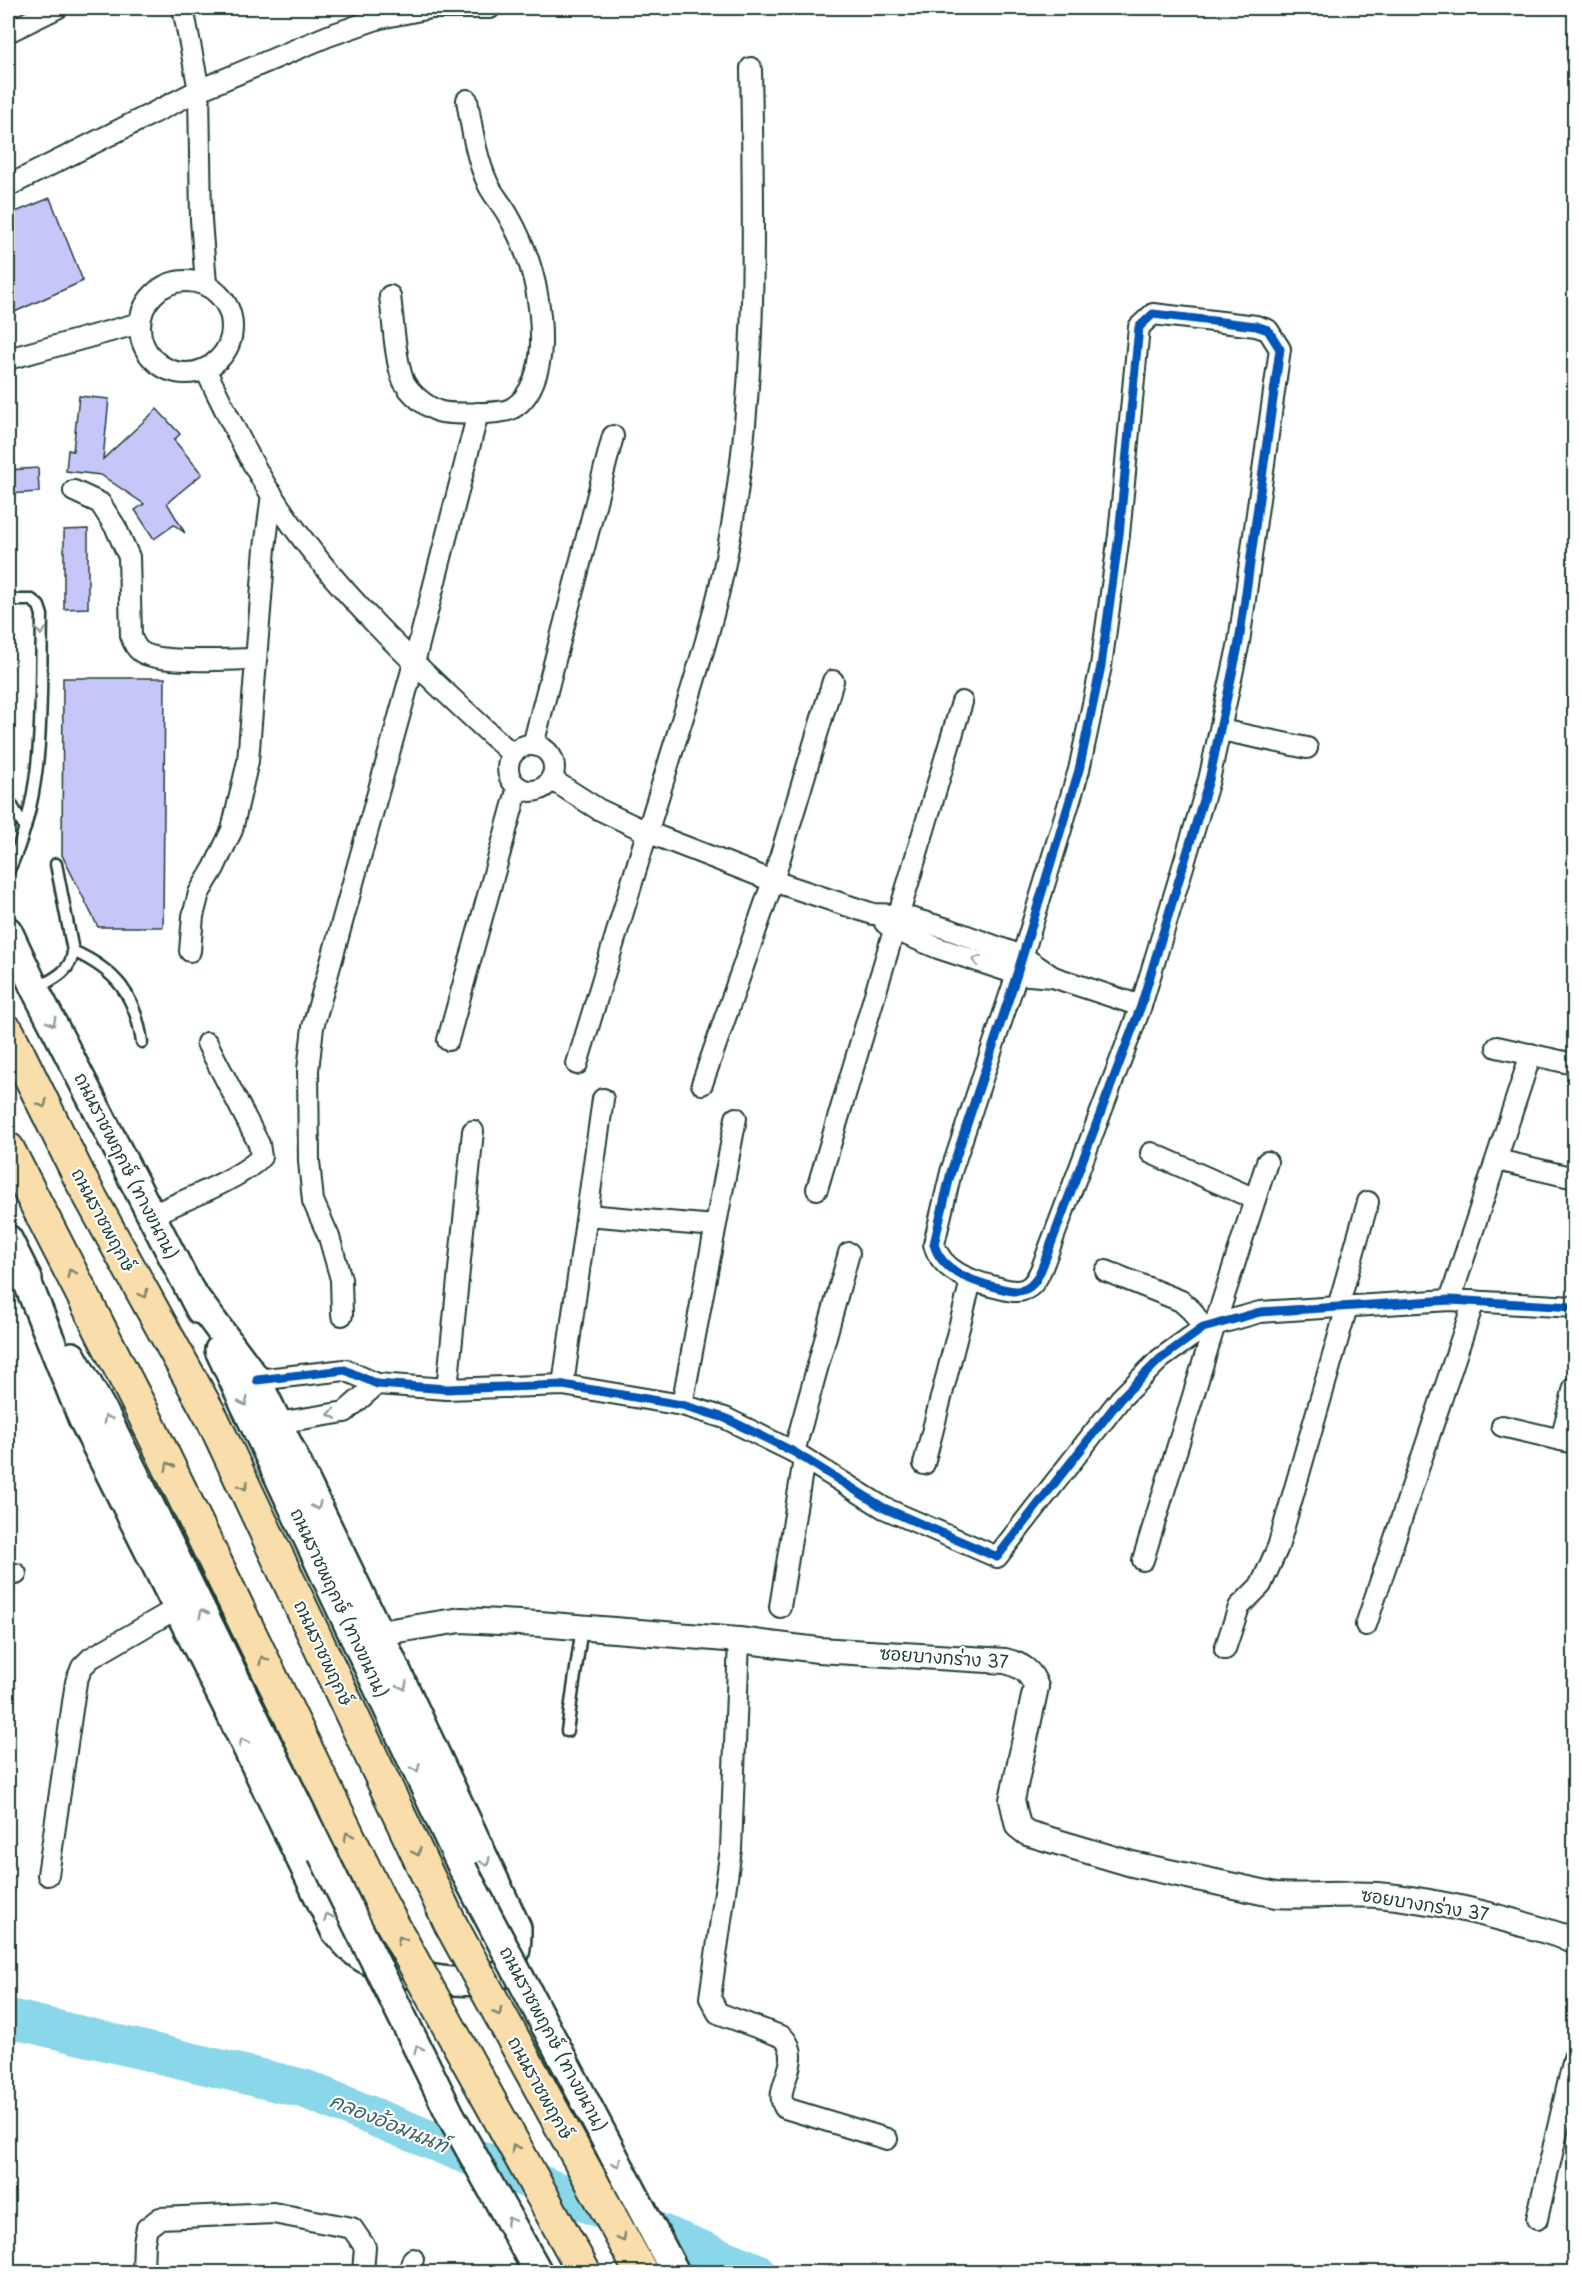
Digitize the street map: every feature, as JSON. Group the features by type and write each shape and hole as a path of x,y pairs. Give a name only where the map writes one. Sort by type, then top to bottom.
{"main road":[{"name":"ถนนราชพฤกษ์ (ทางขนาน)","path":"8,932 34,989 192,1293 463,1869 675,2272"},
{"name":"ถนนราชพฤกษ์","path":"8,1032 81,1180 213,1420 450,1923 641,2272"},
{"path":"8,1149 143,1413 383,1907 584,2272"},
{"path":"8,1239 82,1418 335,1931 354,1952 369,1961 395,1969 445,1980 473,1982 495,1978 508,1968 517,1949 517,1928 257,1380 192,1293"},
{"path":"20,1264 107,1418 450,2114 538,2272"}],"street":[{"path":"8,32 57,8"},
{"path":"183,8 199,90 201,220 206,284"},
{"path":"8,186 199,90 328,36 380,18 431,8 490,8"},
{"path":"577,1064 698,670 727,555 742,459 751,364 754,237 751,69"},
{"path":"390,296 404,382 417,398 439,412 477,413 509,410 524,399 536,376 541,347 537,293 526,250 489,186 477,157 467,100"},
{"path":"190,280 206,284 222,297 230,311 233,327 228,347 218,360 205,369 191,373 175,372 160,366 144,347 140,323 144,307 154,294 174,282 190,280"},
{"path":"1154,314 1256,326 1268,330 1280,349 1239,642 1209,780 1141,1006 1037,1278 1032,1285 1023,1290 1012,1291 971,1281 943,1263 936,1254 934,1244 951,1172 1020,965 1079,770 1101,666 1119,535 1139,327 1154,314"},
{"path":"8,359 140,323"},
{"path":"205,369 272,494 312,549 414,663 512,754"},
{"path":"342,1316 342,1279 329,1237 313,1201 309,1161 308,1070 313,1027 414,663 477,413"},
{"path":"533,745 613,436"},
{"path":"74,491 100,503 116,528 129,557 131,636 133,644 141,653 163,659 255,659"},
{"path":"190,951 193,916 199,893 232,830 248,761 255,659 272,494"},
{"path":"702,1084 773,881 833,681"},
{"path":"817,1189 962,702"},
{"path":"1221,730 1307,748"},
{"path":"533,745 546,750 551,756 554,768 546,786 536,790 518,787 508,774 512,754 518,749 533,745"},
{"path":"551,779 598,808 647,832 773,881 897,922 938,948 1020,965 1141,1006"},
{"path":"448,1040 518,787"},
{"path":"152,1215 252,1167 261,1157 259,1144 207,1043"},
{"path":"1497,1047 1575,1064"},
{"path":"1450,1300 1531,1054"},
{"path":"563,1385 603,1099"},
{"path":"682,1405 736,1118"},
{"path":"447,1389 472,1131"},
{"path":"1151,1153 1256,1199"},
{"path":"1497,1160 1566,1176"},
{"path":"1143,1560 1209,1326 1256,1199 1267,1162"},
{"path":"1225,1649 1239,1607 1261,1585 1278,1547 1368,1202"},
{"path":"587,1215 715,1226"},
{"path":"780,1607 799,1456 849,1252"},
{"path":"1106,1271 1181,1301 1209,1326"},
{"path":"924,1464 971,1281"},
{"path":"257,1380 345,1370 376,1384 447,1389 563,1385 682,1405 725,1418 799,1456 884,1508 997,1557 1121,1398 1160,1359 1209,1326 1260,1312 1450,1300 1575,1307"},
{"path":"1366,1625 1474,1301"},
{"path":"277,1423 345,1412 376,1384"},
{"path":"1502,1425 1568,1441 1575,1387"},
{"path":"48,1875 76,1682 82,1667 107,1647 177,1608"},
{"name":"ซอยบางกร่าง 37","path":"379,1633 461,1620 582,1627 739,1640 818,1650 1005,1661 1018,1664 1029,1672 1036,1687 1012,1800 1013,1814 1018,1826 1027,1833 1132,1864 1276,1895 1347,1893 1463,1908 1575,1940"},
{"path":"739,1640 731,1849 710,1998 718,2013 783,2037 788,2043 791,2052 790,2068 782,2093 782,2103 785,2108 887,2139"},
{"path":"1538,2218 1575,2058"},
{"path":"143,2272 147,2228 160,2218 273,2213 352,2228 365,2247 363,2272"}],"lane":[{"path":"8,600 32,600 39,606 42,615 39,759 25,828 8,872"},
{"path":"8,799 25,828"},
{"path":"34,989 62,974 72,959 73,951 56,864"},
{"path":"73,951 92,959 128,993 139,1017 142,1042"},
{"path":"567,1731 582,1627"}],"building":[{"path":"50,198 83,281 8,315 8,215"},
{"path":"79,396 109,399 103,459 157,409 180,434 174,440 202,474 167,503 185,533 174,525 154,539 135,510 144,504 101,475 66,471 68,450 73,451"},
{"path":"38,468 39,492 8,494 8,470"},
{"path":"88,529 88,608 64,609 64,530"},
{"path":"63,678 165,678 163,927 98,927 62,855"}],"waterway":[{"name":"คลองอ้อมนนท์","path":"8,2018 305,2089 756,2272"}],"cycle path":[{"path":"1153,314 1256,326 1268,330 1280,349 1239,642 1209,780 1141,1006 1040,1273 1030,1286 1020,1291 1013,1291 976,1282 958,1273 943,1261 934,1244 951,1172 1017,974 1079,770 1101,666 1119,535 1139,327 1153,314"},
{"path":"257,1380 345,1370 377,1384 447,1389 563,1385 682,1405 725,1418 794,1452 884,1508 997,1557 1121,1398 1160,1359 1203,1328 1260,1312 1450,1300 1574,1307"}]}
